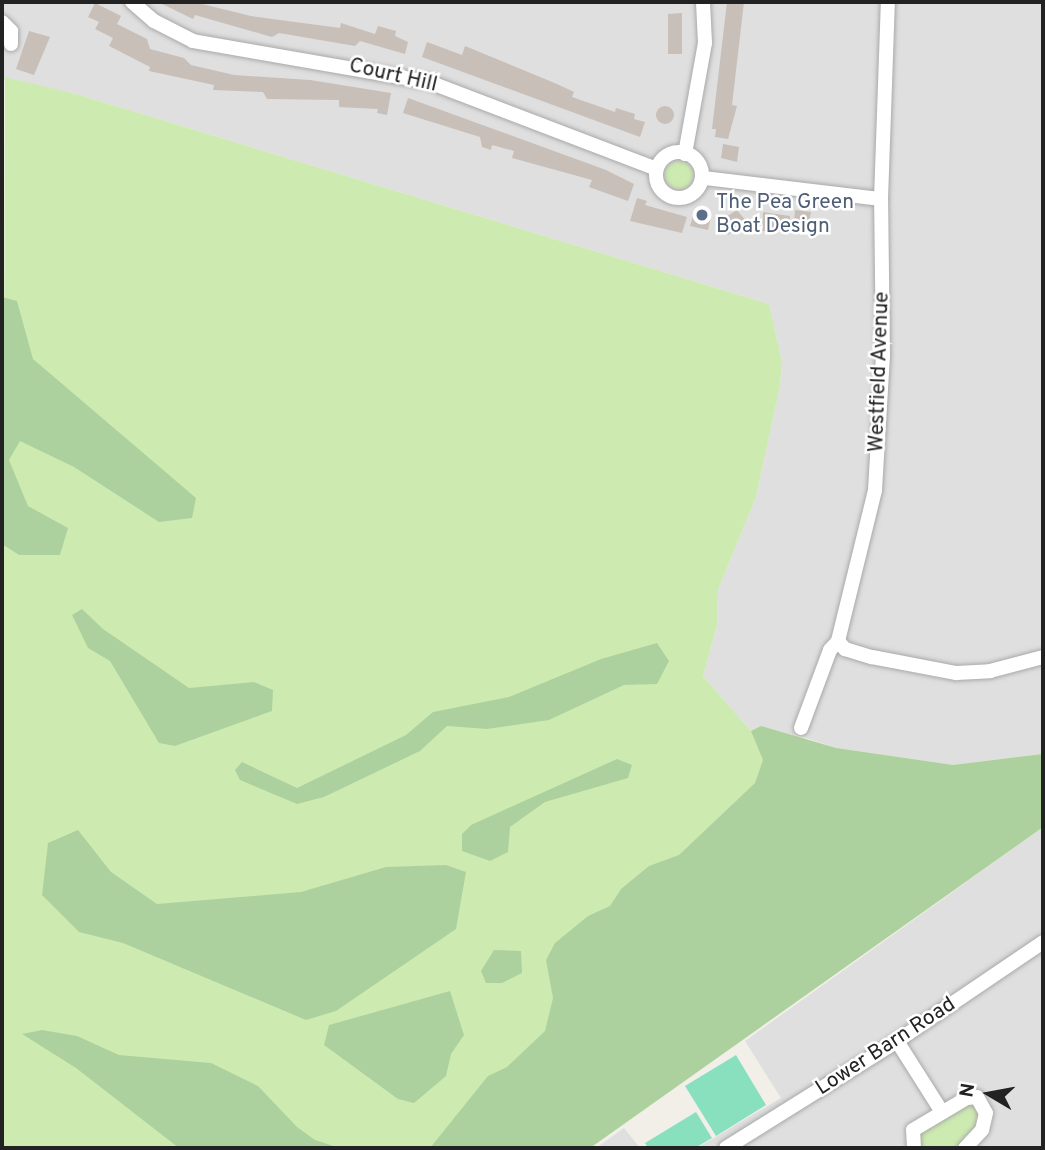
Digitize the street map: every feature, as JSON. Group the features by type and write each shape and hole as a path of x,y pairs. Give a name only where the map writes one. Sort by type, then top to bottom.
{"street":[{"name":"Court Hill","path":"132,2 159,24 193,41 429,82 654,168"},
{"path":"685,155 705,43 703,2"},
{"name":"Westfield Avenue","path":"801,728 830,650 838,641 875,490 883,356 881,199 888,2"},
{"path":"2,22 11,31 11,44"},
{"path":"685,155 699,165 704,178 695,193 677,195 658,184 654,168 664,157 685,155"},
{"path":"704,178 881,199"},
{"path":"838,641 845,649 872,657 956,673 990,671 1043,657"},
{"name":"Lower Barn Road","path":"732,1147 897,1041 1043,942"},
{"path":"897,1041 942,1112"},
{"path":"914,1148 913,1130 967,1098 977,1097 984,1102 982,1130 965,1148"}],"shaded area":[{"path":"2,2 1043,2 1043,754 953,765 836,748 797,735 751,731 703,676 717,625 718,590 756,497 780,386 782,362 769,304 76,94 6,78 2,83"},
{"path":"1043,827 1043,1148 697,1148 781,1098 745,1041"},
{"path":"624,1128 640,1148 596,1148"}],"green space":[{"path":"5,77 76,94 769,304 782,362 780,386 756,497 718,590 717,625 703,676 751,731 761,726 836,748 953,765 1043,754 1043,827 590,1148 2,1148"},
{"path":"679,161 689,165 693,175 689,185 679,189 669,185 665,175 669,165"},
{"path":"2,297 17,301 33,359 196,498 192,518 159,522 74,467 20,441 9,460 28,506 68,528 60,555 19,555 2,544"},
{"path":"82,609 103,629 189,688 254,682 273,690 272,711 175,746 159,743 110,661 88,648 72,615"},
{"path":"657,643 669,661 657,684 624,685 549,720 487,729 447,726 420,751 324,797 297,804 240,780 235,770 242,762 297,788 406,735 433,712 509,697 601,659"},
{"path":"761,726 836,748 953,765 1043,754 1043,827 590,1148 430,1148 488,1076 507,1067 545,1031 553,998 546,960 555,943 588,916 610,906 621,889 649,866 679,855 755,783 763,760 751,731"},
{"path":"617,759 632,765 628,778 545,802 510,827 508,852 490,861 462,851 462,834 471,825"},
{"path":"78,830 111,872 157,904 301,892 386,867 446,865 466,872 456,929 336,1011 306,1020 123,943 79,932 42,895 48,843"},
{"path":"494,950 521,951 522,973 502,983 486,983 481,971"},
{"path":"450,991 464,1035 451,1054 446,1076 414,1103 398,1099 324,1045 329,1025"},
{"path":"42,1030 77,1036 119,1055 211,1063 258,1086 297,1127 315,1140 340,1148 179,1148 76,1068 22,1034"},
{"path":"736,1055 766,1105 716,1136 685,1086"},
{"path":"974,1101 981,1118 965,1144 957,1148 920,1145 916,1136"},
{"path":"696,1112 712,1138 695,1148 648,1148 645,1143"}],"building":[{"path":"158,2 194,2 251,16 340,28 341,23 375,34 378,26 396,31 395,36 408,42 405,54 360,41 355,46 279,33 272,37 195,15 193,19"},
{"path":"727,2 744,2 732,105 737,106 728,139 715,137 716,129 712,129"},
{"path":"95,3 121,16 117,24 147,39 150,49 184,58 191,65 234,75 310,80 391,93 387,115 377,113 378,109 339,107 339,100 267,99 263,92 213,90 214,85 149,71 150,67 109,46 113,38 95,29 99,22 88,17"},
{"path":"682,13 682,54 668,54 668,14"},
{"path":"29,31 50,37 34,75 16,69"},
{"path":"427,42 462,55 465,46 574,92 572,97 615,112 616,108 635,114 634,119 645,122 640,137 422,57"},
{"path":"408,98 606,170 634,184 628,201 589,187 592,180 512,158 514,151 492,145 491,150 482,147 480,137 403,113"},
{"path":"665,106 671,109 674,115 671,121 665,124 659,121 656,115 659,109"},
{"path":"723,144 739,147 737,162 721,158"},
{"path":"637,198 647,201 645,205 687,217 682,233 630,221"},
{"path":"695,210 711,216 708,230 690,226"},
{"path":"737,210 746,221 728,235 718,222"},
{"path":"795,210 811,212 809,223 794,221"},
{"path":"763,212 790,216 789,230 762,231"}],"place":[{"name":"The Pea Green Boat Design","path":"702,215"}]}
